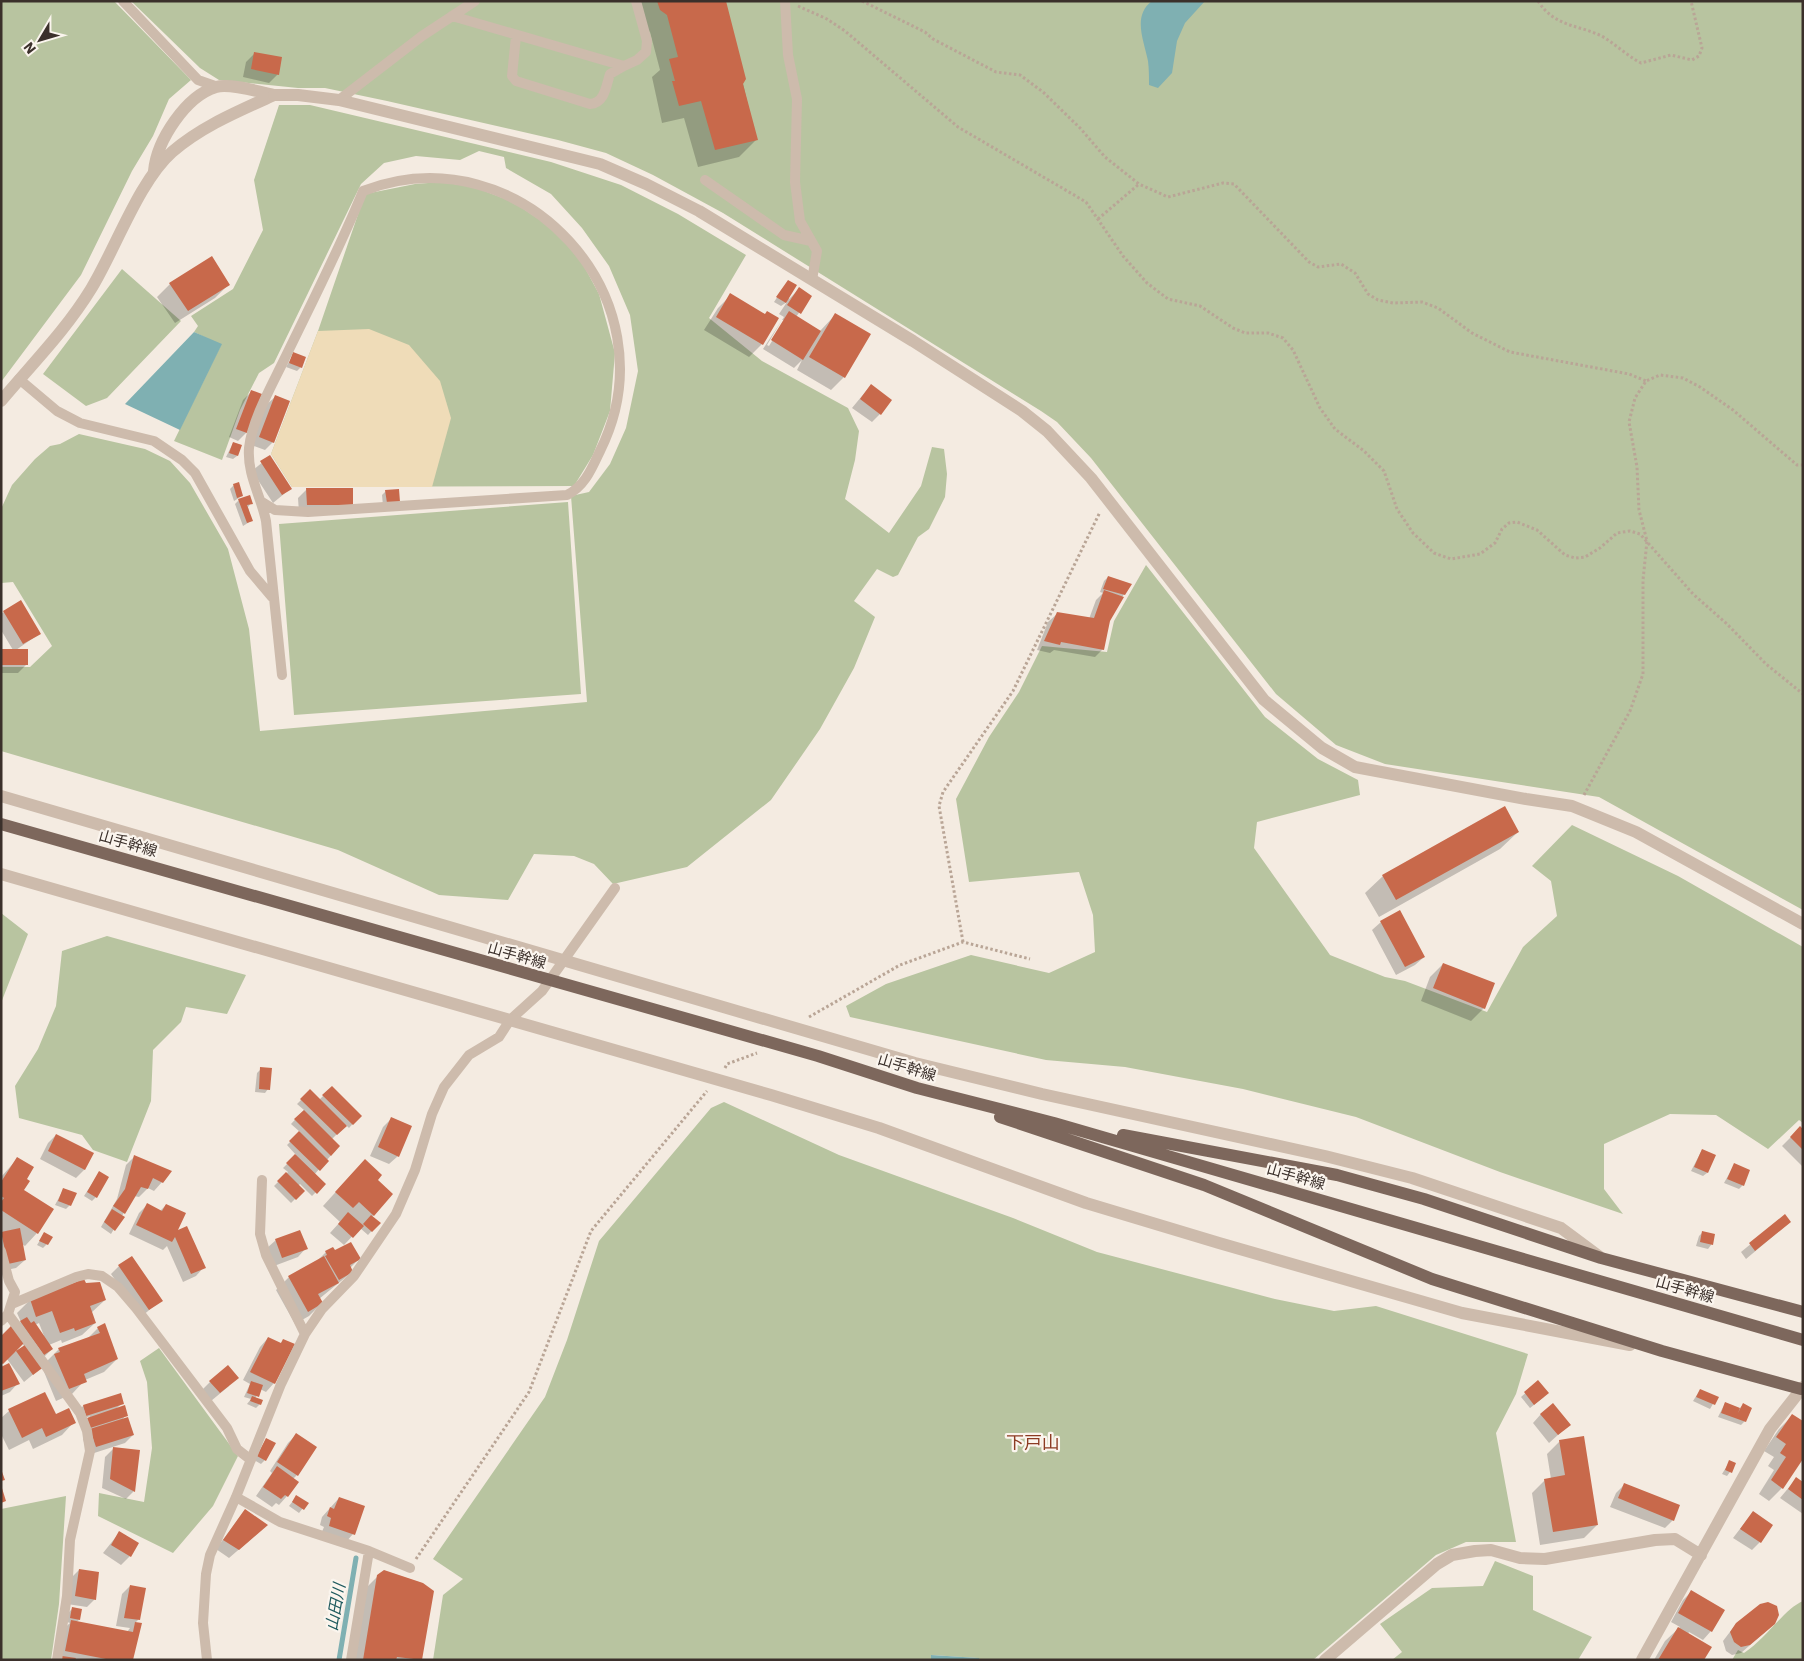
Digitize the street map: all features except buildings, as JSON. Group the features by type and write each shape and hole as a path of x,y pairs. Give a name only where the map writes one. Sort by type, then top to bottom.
{"main road":[{"name":"山手幹線","path":"1,824 818,1056 917,1088 1054,1123 1803,1340"},
{"path":"917,1088 1204,1185 1432,1278 1662,1351 1802,1389"},
{"path":"1054,1123 1338,1175 1424,1199 1601,1258 1803,1312"}],"street":[{"path":"154,174 155,161 172,126 185,106 202,94 218,87 274,95 298,95 339,100 600,164 646,184 699,211 812,280 1022,411 1047,431 1107,498 1264,700 1322,748 1355,766 1526,800 1572,806 1636,832 1803,924"},
{"path":"1,401 74,314 91,289 154,174 171,152 210,125 274,95"},
{"path":"1,796 978,1079 1325,1156 1412,1178 1561,1228 1601,1258"},
{"path":"1,874 879,1128 1086,1204 1228,1246 1462,1312 1662,1351"},
{"path":"1642,1660 1770,1429 1802,1389"},
{"path":"1325,1660 1436,1564 1452,1556 1491,1550 1520,1558 1546,1559 1655,1540 1676,1539 1700,1555"}],"lane":[{"path":"123,1 198,80 218,87"},
{"path":"339,100 475,1"},
{"path":"516,36 512,76 516,82 590,104 596,104 603,98 610,74 637,60 646,52 647,41 636,1"},
{"path":"785,3 788,55 797,100 795,182 800,220 817,251 812,280"},
{"path":"452,16 624,66"},
{"path":"262,502 275,510 308,512 567,495 577,490 597,458 613,420 619,381 620,355 610,309 589,264 574,244 556,226 533,209 508,195 481,185 444,179 411,179 389,182 363,191 254,428 249,447 250,466 255,489 262,502 272,597 277,614 282,675"},
{"path":"706,180 784,235 811,241"},
{"path":"19,379 57,411 80,424 154,441 182,460 195,473 250,570 272,597"},
{"path":"207,1660 203,1624 206,1574 210,1555 236,1497 281,1384 305,1334 322,1309 354,1276 396,1214 415,1170 432,1114 444,1087 469,1055 499,1038 510,1020 542,991 615,888"},
{"path":"262,1180 260,1234 266,1254 305,1334"},
{"path":"1,1251 9,1282 15,1292 7,1313"},
{"path":"7,1313 76,1277 88,1274 102,1276 118,1287 136,1308 227,1428 237,1448 251,1460"},
{"path":"7,1313 80,1413 90,1451 70,1540 67,1596 57,1660"},
{"path":"236,1497 280,1522 369,1551 410,1568"},
{"path":"351,1660 369,1551"}],"path":[{"path":"862,1 925,32 932,39 986,68 996,72 1020,75 1043,92 1080,128 1105,157 1138,184 1168,197 1214,184 1234,184 1309,262 1318,267 1341,264 1355,273 1368,294 1378,300 1393,303 1422,302 1438,308 1472,332 1510,352 1629,374 1646,381"},
{"path":"1538,1 1553,18 1570,26 1604,37 1640,63 1671,55 1692,60 1699,56 1702,48 1691,1"},
{"path":"785,3 810,10 845,31 958,127 1086,202 1123,256 1147,283 1168,299 1200,306 1233,328 1245,333 1268,333 1283,338 1293,350 1320,408 1334,429 1364,451 1384,471 1396,510 1413,533 1434,553 1451,559 1480,554 1495,543 1502,529 1508,523 1517,522 1537,530 1565,556 1575,558 1585,557 1600,548 1617,533 1630,531 1640,534 1693,594 1727,624 1766,664 1803,694"},
{"path":"1098,219 1138,184"},
{"path":"1572,806 1582,798 1630,711 1643,674 1643,580 1647,541 1639,510 1636,466 1629,422 1636,398 1646,381 1660,376 1683,378 1700,387 1733,410 1797,466 1803,465"},
{"path":"963,942 939,806 943,792 1013,691 1107,498"},
{"path":"795,1027 807,1018 900,965 963,942 1030,959"},
{"path":"410,1568 529,1392 592,1231 717,1080 727,1064 759,1053"}],"green space":[{"path":"1,1 114,1 191,80 169,99 153,136 132,171 81,275 1,382"},
{"path":"131,1 1803,1 1803,910 1599,797 1385,764 1336,745 1276,694 1091,458 1057,422 723,213 653,175 606,153 558,140 325,88 298,88 219,80 200,68"},
{"path":"279,105 310,105 551,162 621,185 678,214 746,255 709,318 762,361 848,408 859,431 855,460 845,499 889,533 921,486 932,447 944,449 947,474 945,497 929,529 918,537 898,575 893,577 877,569 854,601 875,617 854,668 820,729 771,800 687,867 613,884 594,864 574,856 534,854 508,900 439,895 338,850 1,751 1,667 30,667 52,646 13,582 1,583 1,509 12,485 35,459 50,446 60,444 79,434 145,449 170,461 190,483 228,549 249,629 260,731 587,702 571,496 589,492 610,464 626,428 638,371 630,315 609,266 582,228 551,194 506,168 504,157 479,151 460,160 416,156 384,163 361,184 274,363 259,373 240,410 222,460 174,441 221,345 194,332 198,326 191,316 233,289 263,230 254,180"},
{"path":"441,182 474,187 513,202 552,228 578,255 599,294 615,353 610,411 593,455 574,486 292,487 271,454 318,331 365,194 415,184"},
{"path":"122,269 181,321 107,398 86,406 43,374"},
{"path":"568,502 581,694 294,715 279,524"},
{"path":"1146,565 1265,717 1318,759 1358,780 1360,795 1257,822 1254,848 1330,955 1385,977 1405,981 1487,1012 1523,947 1557,916 1551,881 1532,866 1572,825 1678,876 1803,947 1803,1123 1799,1120 1768,1149 1716,1115 1670,1114 1604,1144 1604,1189 1623,1214 1500,1172 1356,1117 1243,1089 1125,1067 1046,1060 850,1017 846,1006 886,984 971,955 1049,973 1095,952 1093,915 1079,872 969,882 956,799 989,737 1019,692 1042,646 1107,652 1114,621"},
{"path":"1,913 28,934 1,1003"},
{"path":"107,936 246,975 227,1014 186,1007 181,1022 153,1050 151,1101 127,1162 93,1150 82,1135 19,1118 15,1086 38,1049 56,1006 62,951"},
{"path":"724,1102 839,1155 1013,1218 1097,1252 1275,1299 1334,1311 1376,1306 1528,1354 1516,1394 1496,1433 1516,1542 1466,1542 1436,1555 1313,1660 980,1660 978,1658 932,1655 931,1660 433,1660 443,1595 463,1579 433,1559 545,1397 567,1340 599,1241 711,1108"},
{"path":"159,1348 238,1456 213,1506 173,1553 98,1516 99,1493 144,1502 152,1448 147,1382 140,1361"},
{"path":"66,1496 59,1604 51,1660 1,1660 1,1509"},
{"path":"1495,1561 1533,1576 1533,1610 1592,1637 1578,1660 1392,1660 1402,1652 1380,1624 1432,1588 1483,1586"},
{"path":"1803,1601 1803,1660 1732,1660 1738,1650 1744,1653 1752,1647 1789,1611"}],"sand":[{"path":"369,329 409,345 440,381 451,418 432,487 292,487 271,454 318,331"}],"water":[{"path":"1152,1 1205,1 1185,23 1177,41 1172,73 1158,88 1149,85 1148,61 1141,29 1142,14"},
{"path":"194,332 222,344 180,430 125,404"},
{"path":"931,1655 979,1658 980,1660 931,1660"}],"waterway":[{"name":"山田川","path":"339,1660 356,1558"}],"district":[{"name":"下戸山","path":"1033,1442"}]}
